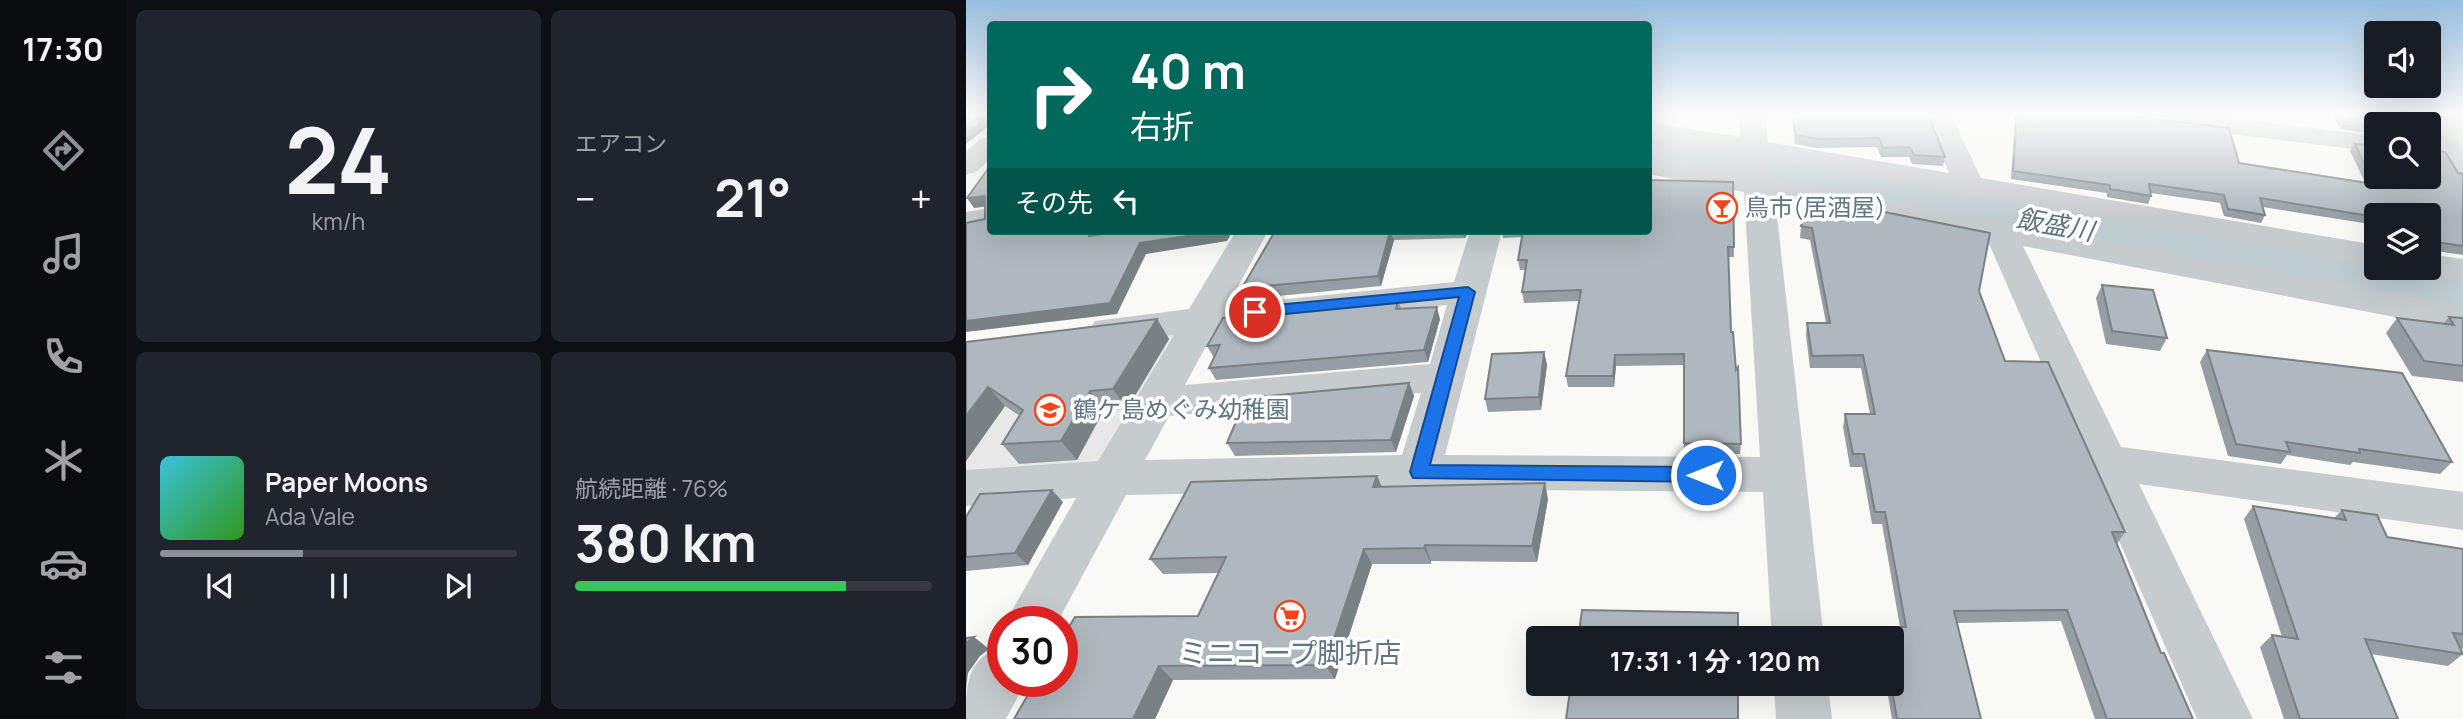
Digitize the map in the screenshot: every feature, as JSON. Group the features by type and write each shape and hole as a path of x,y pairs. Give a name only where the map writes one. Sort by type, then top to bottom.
{"street":[{"path":"966,166 986,149"},
{"path":"1953,149 1969,184"},
{"path":"1756,150 2000,230 2463,318"},
{"path":"1756,150 1797,626"},
{"path":"1652,164 1756,150 2364,253"},
{"path":"966,222 987,218"},
{"path":"2000,230 2225,719"},
{"path":"1040,606 1250,235"},
{"path":"1419,472 1485,235"},
{"path":"2441,266 2463,270"},
{"path":"1077,334 1202,318 1468,292"},
{"path":"1155,402 1445,377"},
{"path":"2107,463 2463,511"},
{"path":"966,488 1113,478 1419,472 1784,475"},
{"path":"1802,696 1804,719"},
{"path":"975,719 988,697"}],"shaded area":[{"name":"鶴ケ島めぐみ幼稚園","path":"1180,331 1105,461 966,472 966,359"}],"building":[{"path":"1911,149 1942,149 1945,157 1914,155"},
{"path":"2015,149 2235,149 2239,163 2364,182 2364,189 2441,189 2441,152 2445,152 2458,173 2463,174 2463,246 2441,243 2441,203 2364,203 2364,215 2260,198 2265,215 2228,209 2224,195 2149,184 2151,196 2110,189 2110,185 2013,171"},
{"path":"2357,149 2364,149 2364,163"},
{"path":"987,170 987,235 1195,235 1140,243 1110,303 966,321 966,223 985,219 985,196 967,198"},
{"path":"1652,180 1733,182 1734,247 1728,247 1731,332 1736,370 1738,367 1741,444 1684,443 1684,354 1615,355 1613,376 1566,376 1581,290 1522,292 1527,260 1518,260 1522,235 1652,235"},
{"path":"1814,198 1990,233 1979,291 2005,361 2048,362 2125,532 2112,532 2161,653 2164,653 2193,719 2107,719 2067,610 1954,611 1981,719 1897,719 1893,696 1904,696 1906,627 1885,512 1875,512 1864,454 1853,454 1845,414 1875,414 1863,355 1812,356 1807,323 1830,323 1812,228 1801,226"},
{"path":"1273,235 1389,235 1378,276 1242,288"},
{"path":"2102,285 2153,290 2167,338 2112,331"},
{"path":"1398,301 1396,309 1437,307 1424,350 1209,368 1220,345 1207,346 1223,318"},
{"path":"2449,317 2463,318 2463,366 2424,361 2397,318 2454,325"},
{"path":"1157,319 1113,389 1090,391 1061,441 1002,444 1023,410 988,387 966,416 966,342"},
{"path":"2207,350 2402,373 2452,462 2286,442 2290,452 2236,444"},
{"path":"1544,352 1539,397 1485,399 1492,354"},
{"path":"1409,383 1391,440 1227,443 1246,398"},
{"path":"1377,476 1373,487 1545,483 1532,546 1425,545 1424,548 1364,549 1325,665 1159,666 1133,719 1014,719 1027,697 1078,697 1078,617 1198,616 1226,557 1150,559 1191,482"},
{"path":"1052,490 1015,553 966,557 966,517 980,494"},
{"path":"2253,506 2346,520 2342,510 2377,515 2387,537 2463,549 2463,634 2453,633 2463,654 2365,639 2398,719 2300,719 2272,635 2298,639"},
{"path":"1582,610 1738,613 1738,626 1580,626"},
{"path":"1569,696 1738,696 1738,719 1566,719"}],"waterway":[{"name":"飯盛川","path":"1652,150 1814,182 2463,297"}],"place":[{"name":"鳥市(居酒屋)","path":"1722,208"},
{"name":"鶴ケ島めぐみ幼稚園","path":"1050,410"},
{"name":"ミニコープ脚折店","path":"1290,616"}],"route":[{"path":"1255,312 1468,292 1419,472 1706,475"}]}
